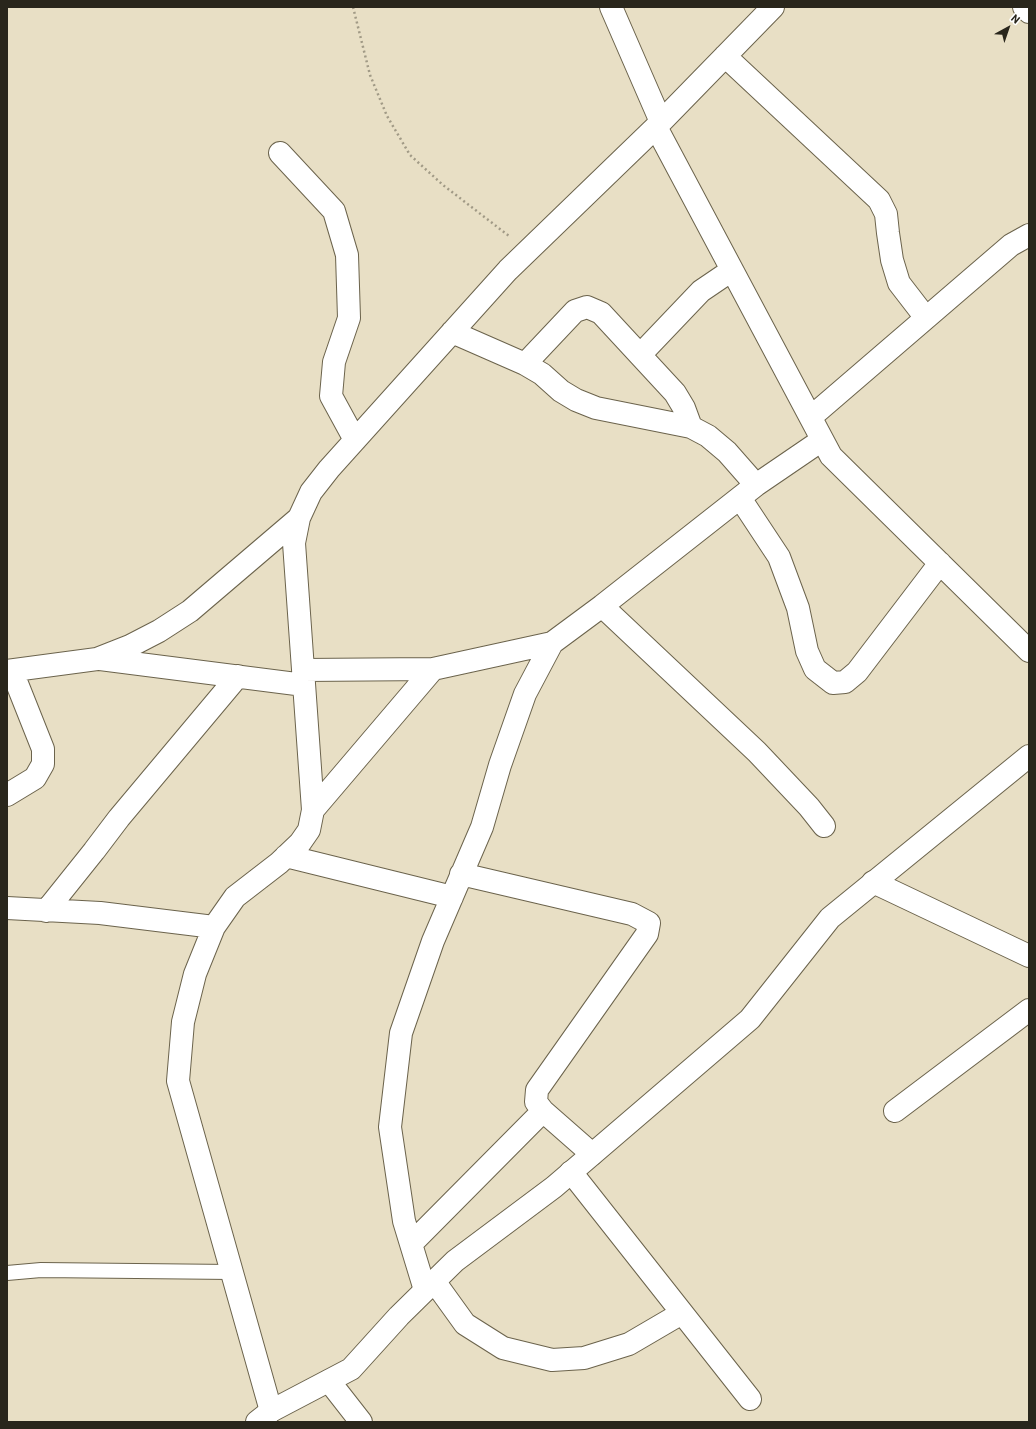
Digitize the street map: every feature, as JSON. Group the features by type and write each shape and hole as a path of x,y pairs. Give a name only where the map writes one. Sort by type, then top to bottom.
{"street":[{"path":"611,7 659,124 732,270 831,456 1028,649"},
{"path":"773,7 659,124 508,270 329,469 311,492 299,518 294,543 313,810 309,830 300,843 286,856 235,897 214,927 195,974 183,1022 178,1081 232,1272 264,1416 351,1369 399,1316 454,1261 554,1186 750,1019 830,918 1029,756"},
{"path":"1024,7 1029,12"},
{"path":"725,56 879,200 886,214 892,260 899,282 926,318"},
{"path":"280,153 334,211 347,255 349,318 334,362 331,396 355,440"},
{"path":"811,417 1011,245 1029,235"},
{"path":"640,354 701,291 732,270"},
{"path":"526,364 574,311 587,307 601,313 675,393 684,408 691,426"},
{"path":"452,332 526,364 542,374 561,391 576,400 596,408 691,426 708,436 726,452 748,492 779,557 798,608 806,651 816,669 833,683 845,682 857,672 940,563"},
{"path":"97,659 238,676 304,678 433,669 552,643 602,606 748,492 822,440"},
{"path":"7,795 35,778 43,764 43,749 10,671 97,659 136,643 159,631 190,611 299,518"},
{"path":"602,606 757,752 809,807 824,826"},
{"path":"552,643 525,694 500,765 482,827 433,941 401,1033 390,1127 404,1221 411,1244 430,1286 466,1324 503,1348 552,1360 584,1358 629,1344 682,1312"},
{"path":"313,810 433,669"},
{"path":"46,911 119,818 238,676"},
{"path":"286,856 452,897"},
{"path":"461,874 632,914 649,923 647,934 537,1090 536,1102 543,1111 592,1154"},
{"path":"873,882 1029,956"},
{"path":"7,908 100,913 214,927"},
{"path":"895,1111 1029,1010"},
{"path":"411,1244 543,1111"},
{"path":"571,1172 750,1398"},
{"path":"329,1380 361,1422"}],"lane":[{"path":"7,1273 41,1270 232,1272"}],"path":[{"path":"353,7 370,75 387,116 410,155 443,185 528,250"}]}
